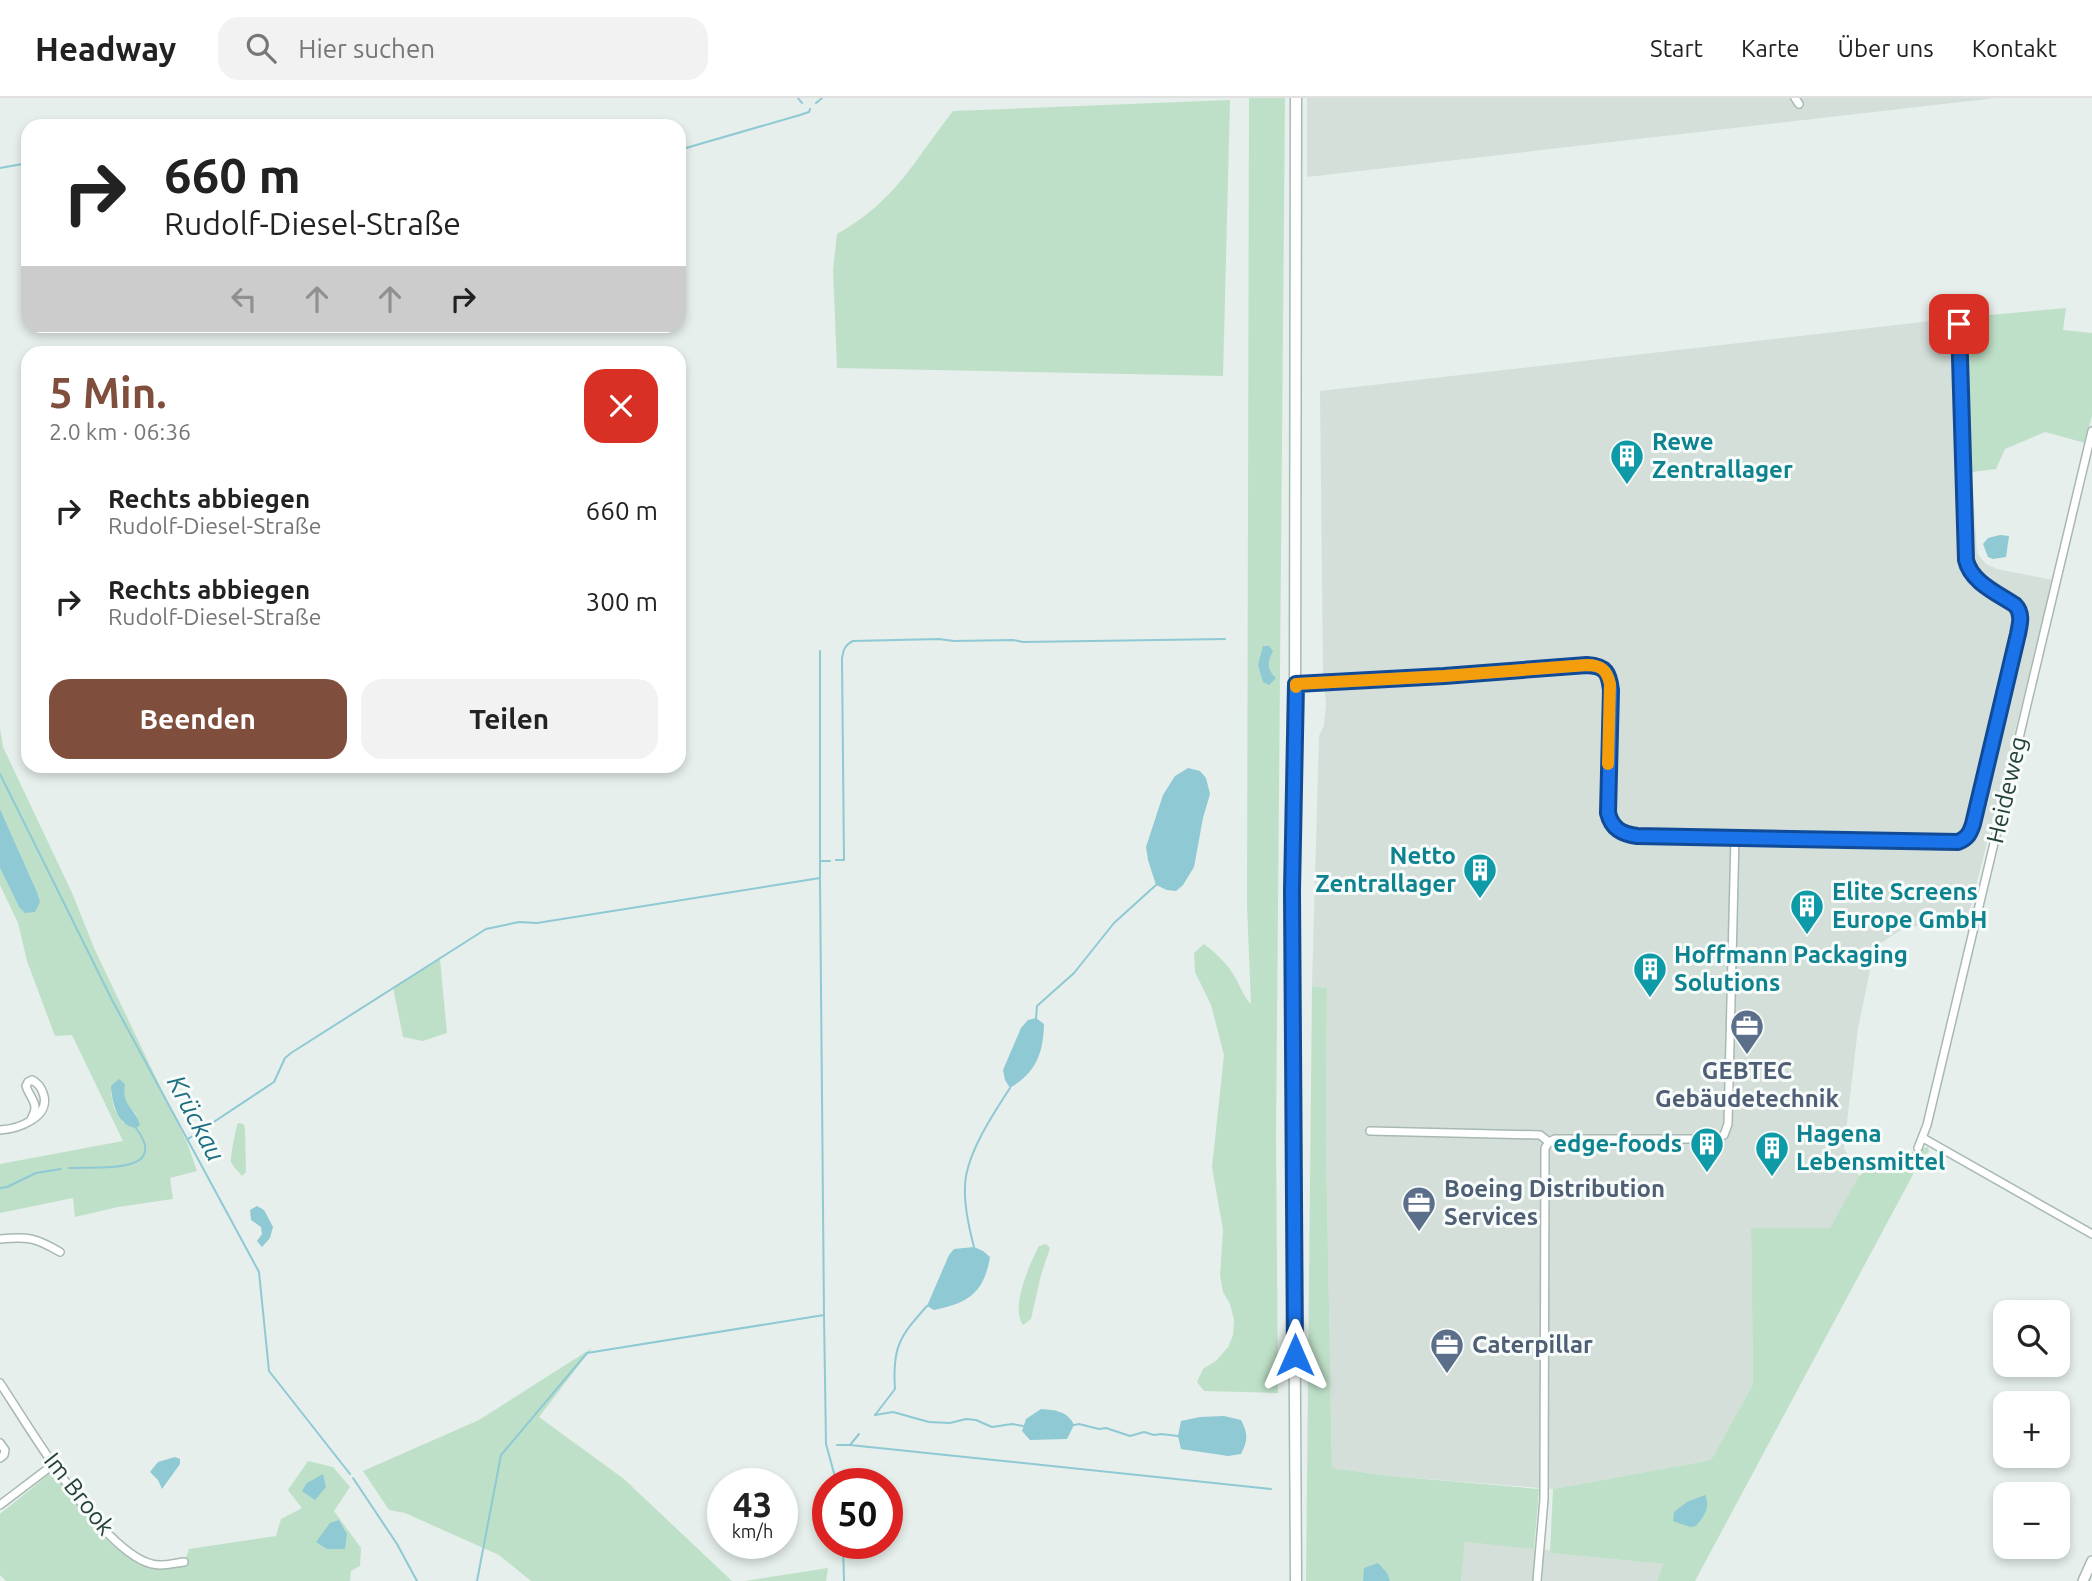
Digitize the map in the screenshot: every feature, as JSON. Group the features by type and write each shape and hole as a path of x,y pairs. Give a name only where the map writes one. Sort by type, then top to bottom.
{"main road":[{"path":"1296,98 1296,684 1292,891 1296,1581"}],"street":[{"path":"1296,684 1599,666 1608,675 1610,684 1608,813 1614,827 1620,832 1637,836 1735,836 1772,839 1958,842 1964,839 1971,830 2018,634 2020,615 2015,605 1976,579 1968,569 1966,560 1959,324"},
{"name":"Heideweg","path":"1918,1147 1923,1138 1974,930 2092,430"},
{"path":"1537,1581 1544,1499 1545,1156 1549,1142 1555,1139 1715,1139 1724,1135 1728,1124 1735,836"},
{"path":"0,1130 30,1121 41,1112 45,1100 38,1083 32,1080 26,1086 35,1102 30,1121"},
{"path":"1370,1131 1540,1135 1549,1142"},
{"path":"1923,1138 2092,1234"},
{"path":"0,1239 20,1237 41,1241 60,1252"},
{"name":"Im Brook","path":"0,1383 88,1512 117,1543 152,1564 184,1562"},
{"path":"0,1443 5,1450 0,1458"},
{"path":"0,1505 54,1464"},
{"path":"2083,1581 2092,1560"}],"shaded area":[{"path":"1307,98 1996,98 1307,177"},
{"path":"1966,317 1977,553 1986,564 1997,569 2053,580 1967,922 1905,927 1875,947 1858,1028 1844,1148 1859,1176 1831,1229 1751,1229 1753,1384 1711,1460 1553,1489 1391,1476 1332,1468 1326,1142 1327,988 1312,986 1319,736 1324,725 1326,704 1323,673 1320,391"},
{"path":"1465,1542 1665,1564 1657,1581 1461,1581"}],"green space":[{"path":"1249,98 1285,98 1276,1137 1278,1393 1204,1391 1197,1382 1203,1369 1217,1360 1228,1347 1233,1335 1234,1320 1230,1304 1223,1292 1220,1275 1223,1230 1212,1167 1224,1055 1211,1005 1195,972 1194,953 1204,944 1222,960 1251,1004 1247,906"},
{"path":"1230,100 1223,376 837,368 833,270 837,234 889,194 953,111"},
{"path":"2066,308 2063,330 2092,333 2092,415 2085,443 2045,432 2005,449 1996,469 1972,472 1966,317"},
{"path":"0,728 3,747 73,895 94,948 188,1145 197,1171 170,1178 173,1199 75,1217 73,1198 0,1213 0,1164 123,1141 72,1035 55,1036 27,961 18,923 0,885 0,868 19,907 37,892 0,809","holes":["124,1084 126,1101 137,1115 123,1123 114,1108 111,1093"]},
{"path":"440,959 447,1033 423,1041 403,1037 393,987"},
{"path":"1312,986 1327,988 1326,1142 1332,1468 1539,1489 1534,1549 1465,1542 1461,1581 1306,1581"},
{"path":"238,1123 244,1124 245,1130 246,1172 242,1176 231,1162"},
{"path":"1928,1147 1929,1152 1923,1156 1695,1581 1657,1581 1664,1564 1550,1553 1553,1489 1711,1460 1753,1384 1751,1228 1830,1228 1859,1176 1870,1168 1867,1159 1904,1154"},
{"path":"1046,1244 1050,1248 1031,1319 1023,1325 1019,1308 1023,1286 1039,1246"},
{"path":"592,1348 539,1417 624,1479 732,1581 531,1581 499,1555 405,1513 389,1510 363,1471 479,1420"},
{"path":"308,1461 333,1467 350,1487 334,1511 361,1548 360,1566 351,1571 350,1581 6,1581 0,1575 0,1514 53,1471 86,1517 112,1545 144,1565 164,1569 183,1566 189,1549 276,1536 281,1519 302,1508 288,1490"},
{"path":"828,1568 826,1581 745,1581"}],"water":[{"path":"2009,536 2006,557 1988,557 1983,544 1988,538"},
{"path":"1263,646 1269,646 1273,651 1269,666 1276,678 1269,685 1263,682 1258,665"},
{"path":"1188,768 1200,771 1206,778 1210,794 1194,867 1176,891 1167,890 1156,885 1146,847 1163,795 1175,776"},
{"path":"0,809 37,892 40,902 35,912 25,913 19,907 0,868"},
{"path":"1036,1018 1044,1024 1040,1053 1032,1069 1010,1088 1003,1070 1021,1028 1028,1020"},
{"path":"119,1079 125,1084 125,1097 140,1125 136,1128 124,1123 114,1106 111,1086"},
{"path":"257,1206 264,1210 273,1227 270,1238 262,1247 257,1241 262,1234 261,1227 251,1220 250,1210"},
{"path":"974,1247 990,1257 979,1288 956,1304 934,1310 927,1306 949,1255 954,1249"},
{"path":"1041,1409 1060,1412 1071,1420 1074,1425 1067,1439 1030,1440 1022,1431 1026,1419"},
{"path":"1224,1416 1241,1420 1246,1437 1241,1454 1228,1456 1181,1449 1178,1436 1181,1421"},
{"path":"175,1457 180,1459 180,1464 162,1489 150,1472 158,1462"},
{"path":"323,1474 326,1487 315,1500 302,1491 307,1483"},
{"path":"1705,1495 1707,1507 1696,1526 1690,1527 1673,1521 1674,1512 1687,1502"},
{"path":"339,1520 347,1534 345,1549 327,1549 316,1542 330,1523"},
{"path":"1378,1563 1390,1581 1363,1581 1364,1568"}],"waterway":[{"path":"798,98 802,103"},
{"path":"816,103 822,98"},
{"path":"686,148 800,115 810,109"},
{"path":"0,168 21,164"},
{"path":"836,860 844,860 842,659 845,648 853,641 1225,639"},
{"path":"188,1139 274,1082 285,1058 291,1053 486,929 820,878 820,651"},
{"name":"Krückau","path":"0,774 112,1000 259,1272 269,1371 350,1474"},
{"path":"820,861 830,861"},
{"path":"820,879 824,1315"},
{"path":"1036,1018 1037,1006 1074,973 1114,923 1156,885"},
{"path":"974,1247 966,1210 966,1175 981,1136 1010,1088"},
{"path":"69,1168 111,1167 137,1161 144,1154 144,1143 136,1128"},
{"path":"0,1188 36,1173 61,1169"},
{"path":"875,1415 895,1389 895,1363 904,1334 927,1306"},
{"path":"477,1581 501,1455 587,1353 824,1315 826,1444 833,1468"},
{"path":"875,1415 893,1412 929,1422 950,1423 966,1419 992,1427 1012,1424 1023,1426"},
{"path":"1074,1425 1106,1428 1130,1436 1144,1432 1178,1436"},
{"path":"837,1445 850,1445 859,1434"},
{"path":"850,1445 1271,1489"},
{"name":"Krückau","path":"353,1478 397,1544 417,1581"},
{"path":"843,1559 844,1581"}],"slow traffic":[{"path":"1296,687 1296,684 1599,666 1608,675 1611,690 1608,764"}],"place":[{"name":"Rewe Zentrallager","path":"1627,486"},
{"name":"Netto Zentrallager","path":"1480,900"},
{"name":"Elite Screens Europe GmbH","path":"1807,936"},
{"name":"Hoffmann Packaging Solutions","path":"1650,999"},
{"name":"GEBTEC Gebäudetechnik","path":"1747,1056"},
{"name":"edge-foods","path":"1707,1174"},
{"name":"Hagena Lebensmittel","path":"1772,1178"},
{"name":"Boeing Distribution Services","path":"1419,1233"},
{"name":"Caterpillar","path":"1447,1375"}],"route":[{"path":"1295,1355 1292,891 1296,684 1599,666 1608,675 1611,690 1608,813 1614,827 1620,832 1637,836 1735,836 1772,839 1958,842 1964,839 1969,835 1973,824 2018,634 2020,615 2015,605 1976,579 1968,569 1966,560 1959,324"}]}
